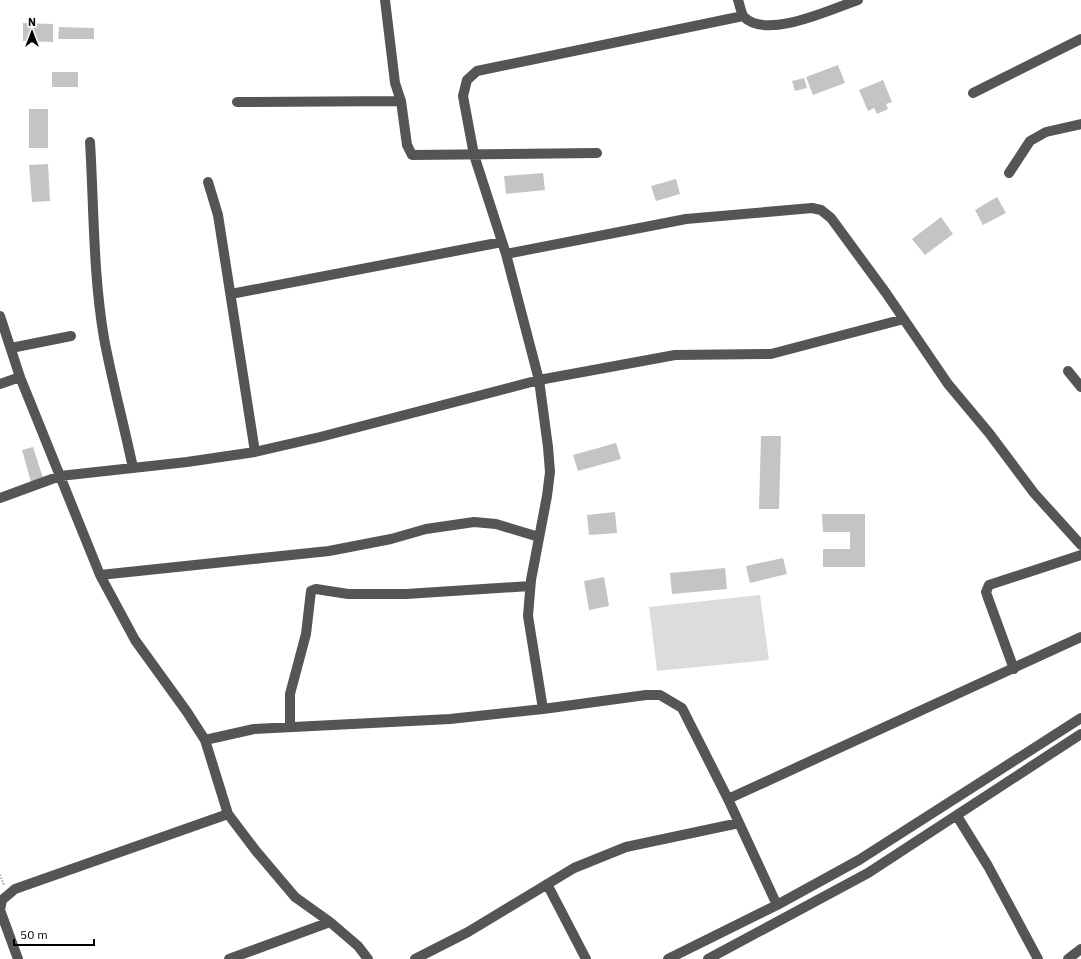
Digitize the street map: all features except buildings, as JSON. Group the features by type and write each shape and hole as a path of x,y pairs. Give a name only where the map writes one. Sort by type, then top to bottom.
{"street":[{"path":"385,0 395,83 401,101 406,145 412,155 597,153"},
{"path":"738,0 743,16 757,26 774,27 800,20 858,0"},
{"path":"543,709 528,616 530,586 550,472 539,380 506,254 474,155 464,96 467,80 477,71 743,16"},
{"path":"973,94 1081,39"},
{"path":"237,102 401,101"},
{"path":"1009,173 1030,141 1046,132 1081,124"},
{"path":"90,142 101,316 104,338 134,468"},
{"path":"208,182 218,215 255,452"},
{"path":"506,254 686,219 812,208 821,210 831,218 904,319 948,384 989,433 1034,493 1081,545"},
{"path":"231,294 502,242"},
{"path":"0,316 20,377 100,575 135,640 178,699 205,740 228,814 295,897 330,922 358,946 368,959"},
{"path":"0,498 60,476 187,462 255,452 320,437 539,380 675,355 771,354 904,319"},
{"path":"10,348 71,336"},
{"path":"1068,371 1081,387"},
{"path":"0,384 20,377"},
{"path":"100,575 329,551 391,539 426,529 474,522 496,524 539,537"},
{"path":"1014,669 986,592 990,585 1081,555"},
{"path":"290,727 290,694 293,678 306,634 310,591 316,589 348,594 406,594 530,586"},
{"path":"728,799 1081,637"},
{"path":"205,740 254,729 450,719 543,709 646,695 660,695 682,708 728,799 777,905"},
{"path":"668,959 777,905 874,851 1081,719"},
{"path":"708,959 868,873 1081,734"},
{"path":"18,959 0,910 2,900 15,890 228,814"},
{"path":"957,816 992,872 1038,959"},
{"path":"414,959 468,932 574,868 626,847 739,824"},
{"path":"547,884 586,959"},
{"path":"229,959 330,922"},
{"path":"1068,959 1081,949"}],"shaded area":[{"path":"760,595 769,660 657,671 649,607"}]}
